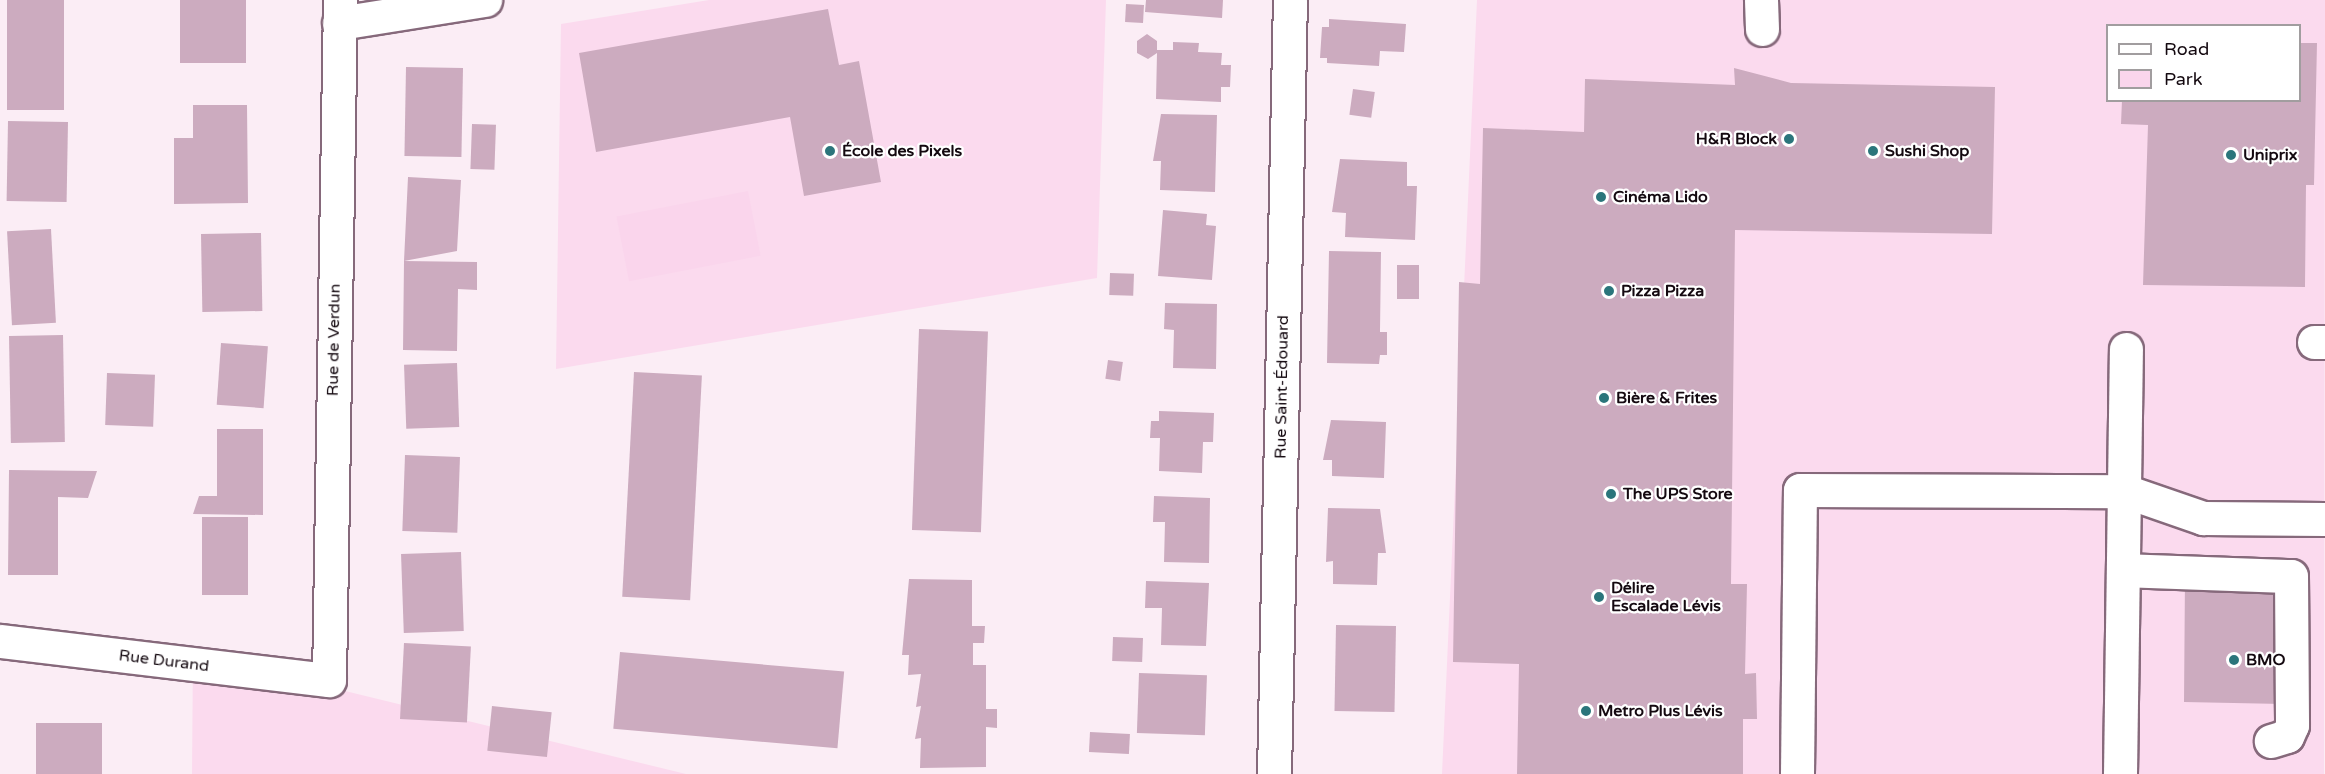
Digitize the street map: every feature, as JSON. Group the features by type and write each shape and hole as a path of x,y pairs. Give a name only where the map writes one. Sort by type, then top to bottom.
{"street":[{"path":"340,12 485,0"},
{"name":"Rue Saint-Édouard","path":"1274,774 1290,0"},
{"name":"Rue de Verdun","path":"329,680 340,12"},
{"path":"2120,774 2126,349"},
{"path":"1797,774 1800,490 2125,491 2203,518 2325,519"},
{"path":"2124,570 2291,576 2292,725 2287,736 2271,741"},
{"name":"Rue Durand","path":"0,642 329,680"}],"shaded area":[{"name":"École des Pixels","path":"709,0 1106,0 1097,278 556,369 561,24"},
{"path":"1477,0 2325,0 2324,774 1442,774"},
{"path":"193,654 686,774 192,774"}],"green space":[{"path":"748,191 761,256 629,281 616,217"}],"building":[{"path":"7,0 64,0 64,110 7,110"},
{"path":"180,0 246,0 246,63 180,63"},
{"path":"1146,0 1223,0 1222,18 1145,12"},
{"path":"1126,4 1144,5 1143,23 1125,22"},
{"path":"828,9 839,65 859,61 881,182 804,196 790,117 596,152 579,53"},
{"path":"1329,19 1406,24 1404,52 1380,51 1379,66 1327,63 1327,58 1320,58 1322,27 1329,27"},
{"path":"1147,34 1157,41 1157,50 1173,50 1173,42 1199,43 1198,52 1222,53 1221,65 1231,65 1230,87 1221,87 1221,102 1156,99 1157,53 1148,59 1137,53 1137,41"},
{"name":"Uniprix","path":"2301,43 2317,43 2314,185 2306,185 2305,287 2143,285 2148,125 2121,124 2122,102 2301,102"},
{"path":"406,67 463,68 461,157 404,156"},
{"path":"1734,68 1791,83 1995,87 1992,234 1735,230 1731,584 1747,584 1745,674 1756,673 1757,719 1743,719 1743,774 1517,774 1519,664 1453,662 1459,282 1480,284 1483,128 1584,132 1585,79 1735,85"},
{"path":"1353,89 1375,92 1371,118 1349,115"},
{"path":"193,105 247,105 248,203 174,204 174,138 193,138"},
{"path":"1161,114 1217,115 1215,192 1160,190 1161,161 1153,161"},
{"path":"8,121 68,122 67,202 7,201"},
{"path":"472,124 496,125 494,170 470,169"},
{"path":"1340,159 1407,162 1407,186 1417,186 1415,240 1345,237 1346,213 1332,212"},
{"path":"408,177 461,180 457,251 404,261"},
{"path":"1163,210 1207,214 1206,225 1216,226 1212,280 1158,276"},
{"path":"51,229 56,323 12,325 7,231"},
{"path":"261,233 262,311 202,312 201,234"},
{"path":"1329,251 1381,252 1380,332 1387,332 1387,355 1380,355 1379,364 1327,363"},
{"path":"404,261 477,262 477,290 458,289 457,351 403,350"},
{"path":"1397,265 1419,265 1419,299 1397,299"},
{"path":"1110,273 1134,274 1133,296 1109,295"},
{"path":"1165,303 1217,304 1216,369 1173,368 1174,330 1164,329"},
{"path":"919,329 988,331 981,532 912,530"},
{"path":"63,335 65,442 11,443 9,336"},
{"path":"221,343 268,346 264,408 217,405"},
{"path":"1108,360 1123,362 1120,381 1105,379"},
{"path":"457,363 459,427 406,429 404,365"},
{"path":"634,372 702,376 690,600 622,597"},
{"path":"107,373 155,375 153,427 105,425"},
{"path":"1159,411 1214,413 1213,442 1203,442 1202,473 1159,471 1160,438 1150,438 1151,421 1159,421"},
{"path":"1331,420 1386,422 1384,478 1332,476 1332,460 1323,460"},
{"path":"217,429 263,429 263,515 193,514 199,496 217,496"},
{"path":"405,455 460,457 457,533 402,531"},
{"path":"9,470 97,471 88,498 58,497 58,575 8,575"},
{"path":"1154,496 1210,498 1209,563 1164,562 1165,522 1153,522"},
{"path":"1328,508 1380,509 1386,553 1378,553 1377,585 1333,584 1333,561 1326,562"},
{"path":"202,517 248,517 248,595 202,595"},
{"path":"461,552 464,631 404,633 401,554"},
{"name":"BMO","path":"2185,576 2310,590 2308,620 2284,619 2283,704 2184,702"},
{"path":"909,579 972,580 972,626 985,626 984,643 973,643 973,665 986,665 986,709 997,709 997,728 986,727 986,767 920,768 921,738 915,739 921,706 916,707 921,674 908,675 909,655 902,655"},
{"path":"1146,581 1209,583 1206,646 1161,645 1162,608 1145,608"},
{"path":"1336,625 1396,626 1394,712 1334,711"},
{"path":"1113,637 1143,638 1142,662 1112,661"},
{"path":"404,643 471,647 467,722 400,719"},
{"path":"620,652 844,672 837,748 613,729"},
{"path":"1139,673 1207,675 1205,735 1137,733"},
{"path":"492,706 552,712 547,757 487,751"},
{"path":"36,723 102,723 102,774 36,774"},
{"path":"1090,732 1130,734 1129,754 1089,752"}],"place":[{"name":"H&R Block","path":"1789,139"},
{"name":"École des Pixels","path":"830,151"},
{"name":"Sushi Shop","path":"1873,151"},
{"name":"Uniprix","path":"2231,155"},
{"name":"Cinéma Lido","path":"1601,197"},
{"name":"Pizza Pizza","path":"1609,291"},
{"name":"Bière & Frites","path":"1604,398"},
{"name":"The UPS Store","path":"1611,494"},
{"name":"Délire Escalade Lévis","path":"1599,597"},
{"name":"BMO","path":"2234,660"},
{"name":"Metro Plus Lévis","path":"1586,711"}]}
